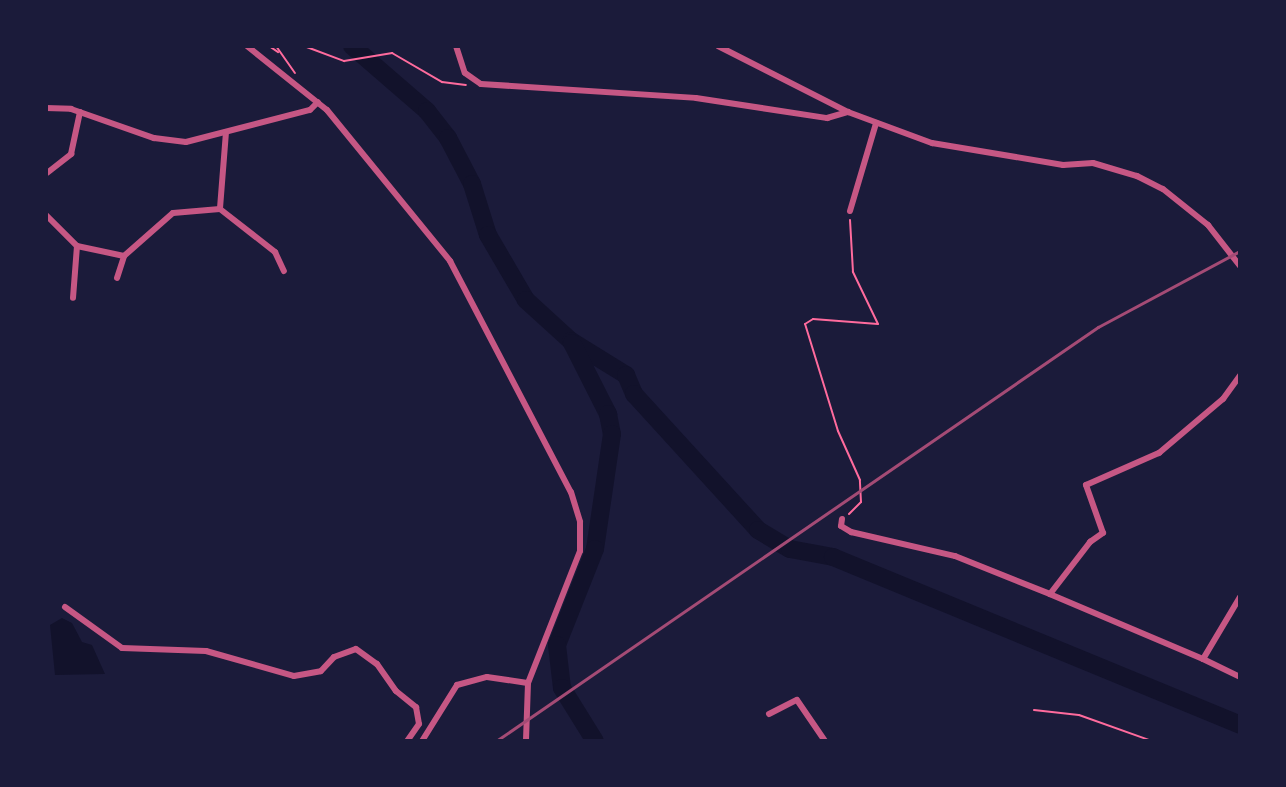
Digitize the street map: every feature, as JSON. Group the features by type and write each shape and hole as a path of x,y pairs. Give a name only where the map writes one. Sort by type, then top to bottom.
{"street":[{"path":"247,46 318,102 462,278 571,492 580,522 580,551 528,683 526,741"},
{"path":"456,46 472,81 555,85 608,95 696,98 827,118 848,112"},
{"path":"718,46 848,112 952,149 1063,165 1093,163 1137,176 1163,189 1208,225 1240,266"},
{"path":"46,108 80,112 164,141 192,141 310,110 318,102"},
{"path":"47,173 71,154 80,112"},
{"path":"850,211 876,123"},
{"path":"220,209 226,132"},
{"path":"117,278 124,256 173,213 220,209 275,252 284,271"},
{"path":"46,215 77,246 124,256"},
{"path":"73,298 77,246"},
{"path":"1050,594 1090,542 1103,533 1086,485 1159,453 1223,399 1240,376"},
{"path":"842,519 841,526 851,532 955,556 1240,677"},
{"path":"1203,659 1240,597"},
{"path":"65,607 122,648 206,651 294,676 321,671 334,657 356,649 377,664 396,691 416,707 419,724 407,741"},
{"path":"422,741 457,685 487,677 528,683"},
{"path":"769,714 797,700 825,741"}],"path":[{"path":"269,46 279,53"},
{"path":"276,46 305,92"},
{"path":"304,46 344,61 392,53 448,85 472,81"},
{"path":"842,519 861,502 860,480 838,431 805,324 813,319 878,324 853,272 850,211"},
{"path":"1034,710 1079,715 1152,741"}],"shaded area":[{"path":"62,618 72,623 82,642 92,645 105,674 55,675 50,625"}],"waterway":[{"path":"352,46 427,111 448,138 472,184 488,235 526,300 571,341 626,375 634,394 758,530 790,549 833,557 1240,725"},
{"path":"572,343 608,414 612,434 595,549 557,645 562,688 595,741"}],"railway":[{"path":"496,741 1098,327 1240,251"}]}
